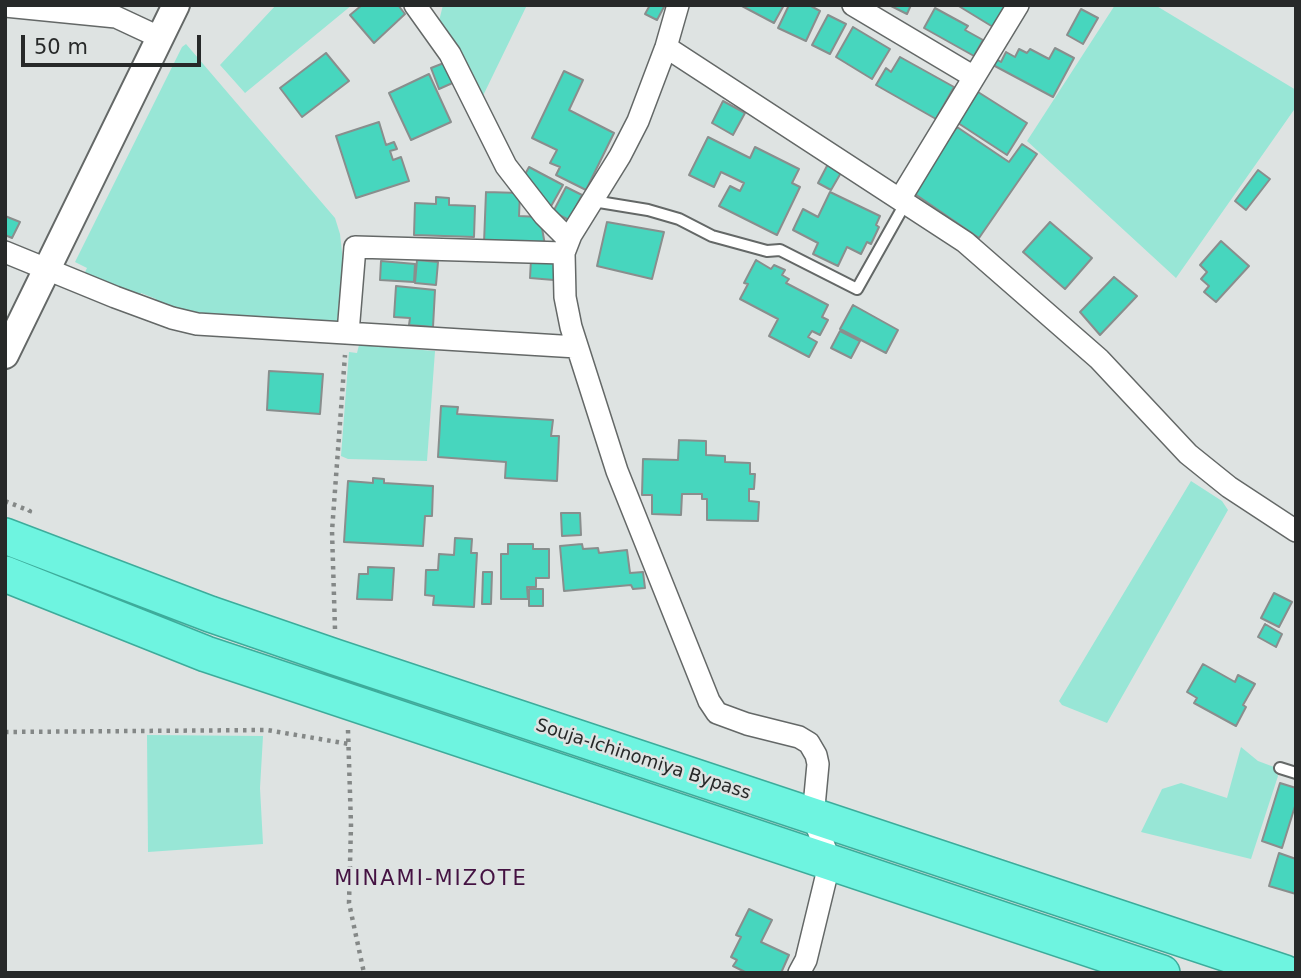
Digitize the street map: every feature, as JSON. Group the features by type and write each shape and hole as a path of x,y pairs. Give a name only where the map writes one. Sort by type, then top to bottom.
{"highway":[{"name":"Souja-Ichinomiya Bypass","path":"16,523 209,614 1284,973"},
{"name":"Souja-Ichinomiya Bypass","path":"5,574 206,654 1161,973"}],"street":[{"path":"5,355 176,5"},
{"path":"415,5 450,54 506,166 567,247"},
{"path":"678,5 666,47 638,121 567,247 565,298 577,347 617,471 709,701 717,713 747,724 799,737 809,743 816,755 818,765 813,817 830,861 806,960 799,973"},
{"path":"853,5 974,77"},
{"path":"903,200 1018,5"},
{"path":"5,6 116,17 161,38"},
{"path":"666,47 965,242 1099,359 1188,454 1229,487 1296,531"},
{"path":"348,333 355,247 567,247"},
{"path":"5,252 115,297 172,318 197,324 577,347"}],"lane":[{"path":"593,201 648,210 679,219 712,236 767,251 780,250 857,289 903,200"},
{"path":"1280,768 1296,773"}],"path":[{"path":"335,657 332,531 348,333"},
{"path":"5,501 16,523"},
{"path":"353,703 348,730 351,825 349,903 364,973"},
{"path":"5,732 267,730 349,744"}],"green space":[{"path":"276,5 352,5 245,93 220,65"},
{"path":"443,5 527,5 478,106 438,25"},
{"path":"1115,5 1155,5 1296,90 1296,107 1176,278 1027,141"},
{"path":"186,44 335,218 343,261 337,324 192,312 154,302 156,299 141,293 139,297 84,274 87,268 75,262 182,47"},
{"path":"359,345 435,351 427,461 348,459 341,456 349,352 357,353"},
{"path":"1191,481 1222,501 1228,510 1107,723 1062,705 1059,701"},
{"path":"147,735 263,736 260,788 263,844 148,852"},
{"path":"1241,747 1258,761 1274,767 1278,776 1251,859 1141,832 1162,789 1181,783 1227,798"}],"building":[{"path":"362,5 398,5 405,14 374,43 350,15"},
{"path":"650,5 665,5 657,20 645,14"},
{"path":"740,5 784,5 774,23"},
{"path":"789,5 809,5 820,11 806,41 778,28"},
{"path":"889,5 911,5 907,14"},
{"path":"957,5 1006,5 993,27"},
{"path":"935,8 968,26 965,30 983,40 974,56 924,28"},
{"path":"1081,9 1098,18 1083,44 1067,35"},
{"path":"828,15 846,24 830,54 812,45"},
{"path":"853,27 890,49 872,79 836,57"},
{"path":"1055,48 1074,58 1053,97 993,65 996,59 1001,62 1006,52 1015,57 1019,49 1027,53 1030,49 1049,59"},
{"path":"326,53 349,81 302,117 280,88"},
{"path":"900,57 954,87 936,119 876,85 886,68 891,72"},
{"path":"449,61 457,81 439,89 431,68"},
{"path":"564,71 583,80 569,110 614,133 586,190 556,175 560,167 550,163 557,150 532,138"},
{"path":"429,74 451,122 411,140 389,93"},
{"path":"978,92 1027,123 1007,155 958,123"},
{"path":"723,101 745,113 733,135 712,123"},
{"path":"379,122 386,145 394,142 397,149 390,151 393,160 401,157 409,181 356,198 336,136"},
{"path":"957,127 1009,162 1022,144 1037,154 979,238 912,192"},
{"path":"708,137 750,158 755,147 799,169 792,183 800,187 777,235 719,206 730,186 740,191 744,183 721,172 714,187 689,175"},
{"path":"828,164 842,171 831,190 818,183"},
{"path":"529,167 563,185 550,208 523,178"},
{"path":"1258,170 1270,179 1246,210 1235,201"},
{"path":"566,187 582,195 569,220 553,212"},
{"path":"486,192 520,193 519,216 540,217 545,245 484,243"},
{"path":"830,192 880,216 876,225 879,227 871,244 867,242 861,254 847,247 838,266 813,254 818,243 793,230 803,209 818,217"},
{"path":"436,197 449,198 449,205 475,206 474,237 414,235 415,203 436,204"},
{"path":"5,216 20,222 12,238 5,235"},
{"path":"607,222 664,232 652,279 597,266"},
{"path":"1050,222 1092,258 1065,289 1023,252"},
{"path":"1221,241 1249,266 1216,302 1204,292 1209,286 1201,279 1207,272 1200,265"},
{"path":"531,259 556,261 554,280 530,278"},
{"path":"417,260 438,262 436,285 415,283"},
{"path":"756,260 771,269 774,265 785,270 782,275 789,279 786,283 828,305 822,317 828,320 820,335 812,331 808,337 817,342 809,357 769,336 778,319 740,299 748,284 744,283"},
{"path":"381,261 415,264 414,282 380,280"},
{"path":"1114,277 1137,296 1100,335 1080,312"},
{"path":"396,286 435,290 433,327 409,325 410,318 394,317"},
{"path":"853,305 898,330 886,353 840,329"},
{"path":"840,331 860,341 851,358 831,348"},
{"path":"269,371 323,374 320,414 267,410"},
{"path":"441,406 458,407 457,414 553,420 551,436 559,436 557,481 505,478 506,462 438,457"},
{"path":"679,440 706,441 706,455 725,456 725,462 750,463 750,474 755,474 754,489 749,489 749,501 759,502 758,521 707,520 707,499 702,499 702,494 682,494 681,515 652,514 652,495 642,495 643,459 678,460"},
{"path":"373,478 384,479 384,483 433,486 432,516 425,516 423,546 344,542 348,481 373,483"},
{"path":"561,513 580,513 581,535 562,536"},
{"path":"455,538 472,539 471,553 477,553 474,607 433,605 434,596 425,595 426,570 438,570 439,554 454,555"},
{"path":"508,544 533,544 533,549 549,549 549,578 536,578 536,587 527,587 528,599 501,599 501,554 508,554"},
{"path":"582,544 583,549 598,548 599,553 627,550 630,573 643,572 645,588 633,589 631,585 564,591 560,546"},
{"path":"368,567 394,568 392,600 357,599 359,574 368,574"},
{"path":"483,572 492,572 491,604 482,604"},
{"path":"529,589 543,589 543,606 529,606"},
{"path":"1274,593 1292,602 1279,627 1261,618"},
{"path":"1265,624 1282,634 1276,647 1258,637"},
{"path":"1203,664 1235,682 1238,675 1255,684 1243,705 1246,707 1236,726 1194,703 1197,698 1187,692"},
{"path":"1280,783 1296,788 1296,803 1282,848 1262,841"},
{"path":"1279,853 1296,859 1296,894 1269,886"},
{"path":"749,909 772,920 761,942 789,955 781,973 747,973 733,966 737,960 731,957 741,937 736,935"}],"district":[{"name":"MINAMI-MIZOTE","path":"431,880"}]}
